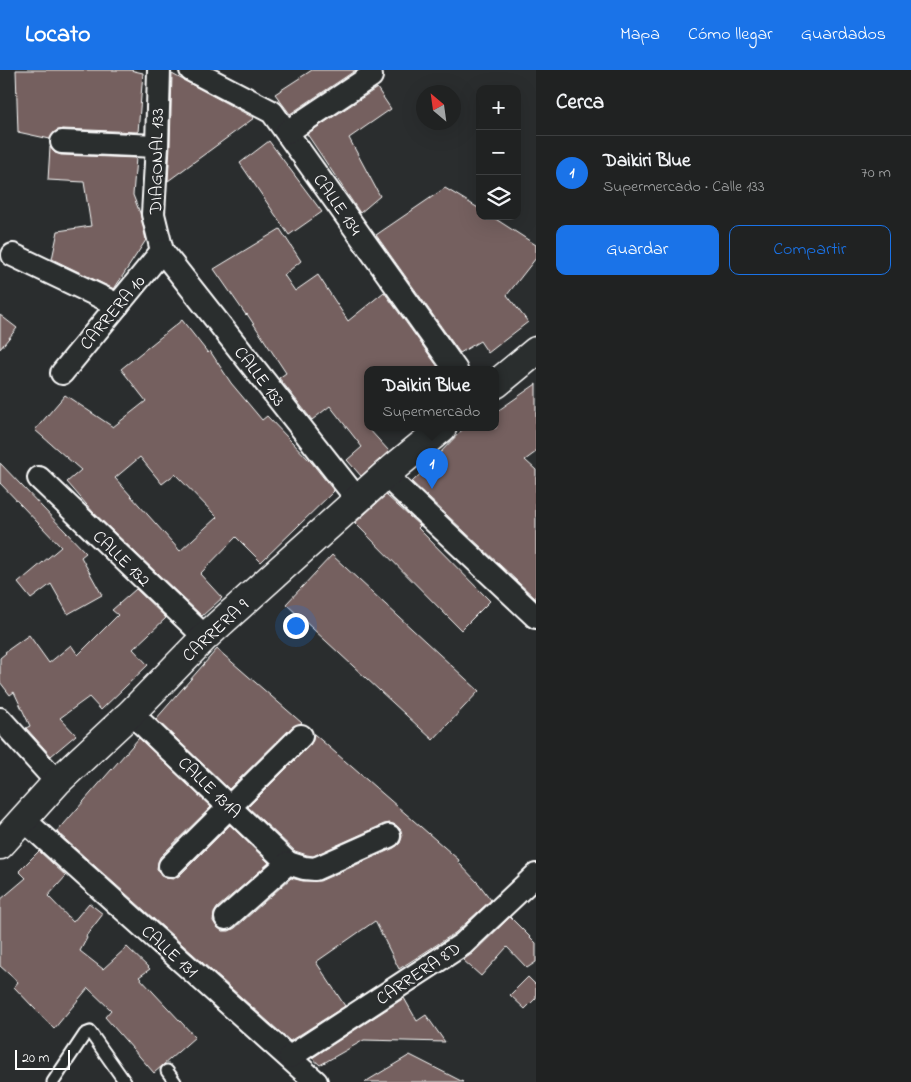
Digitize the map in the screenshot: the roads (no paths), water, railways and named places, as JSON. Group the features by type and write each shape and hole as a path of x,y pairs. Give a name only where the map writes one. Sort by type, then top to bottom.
{"street":[{"name":"DIAGONAL 133","path":"159,70 153,214 162,252"},
{"name":"CALLE 134","path":"191,70 272,112 453,366"},
{"path":"287,132 371,76"},
{"path":"62,142 157,146"},
{"name":"CARRERA 10","path":"62,373 162,252"},
{"name":"CALLE 133","path":"162,252 358,500"},
{"path":"13,255 118,305"},
{"path":"499,382 536,351"},
{"name":"CARRERA 9","path":"0,845 57,782 131,712 205,637 385,475 438,431"},
{"path":"385,475 536,617"},
{"name":"CALLE 132","path":"39,478 205,637"},
{"name":"CALLE 131A","path":"131,712 288,863"},
{"path":"0,718 57,782"},
{"path":"170,866 301,736"},
{"name":"CALLE 131","path":"24,820 316,1082"},
{"path":"226,918 288,863 315,869 389,836"},
{"name":"CARRERA 8D","path":"290,1057 463,944 536,875"}],"lane":[{"path":"53,1082 85,1034 90,1032 125,1082"},
{"path":"167,1071 175,1082"}],"place":[{"name":"Daikiri Blue","path":"432,489"}]}
